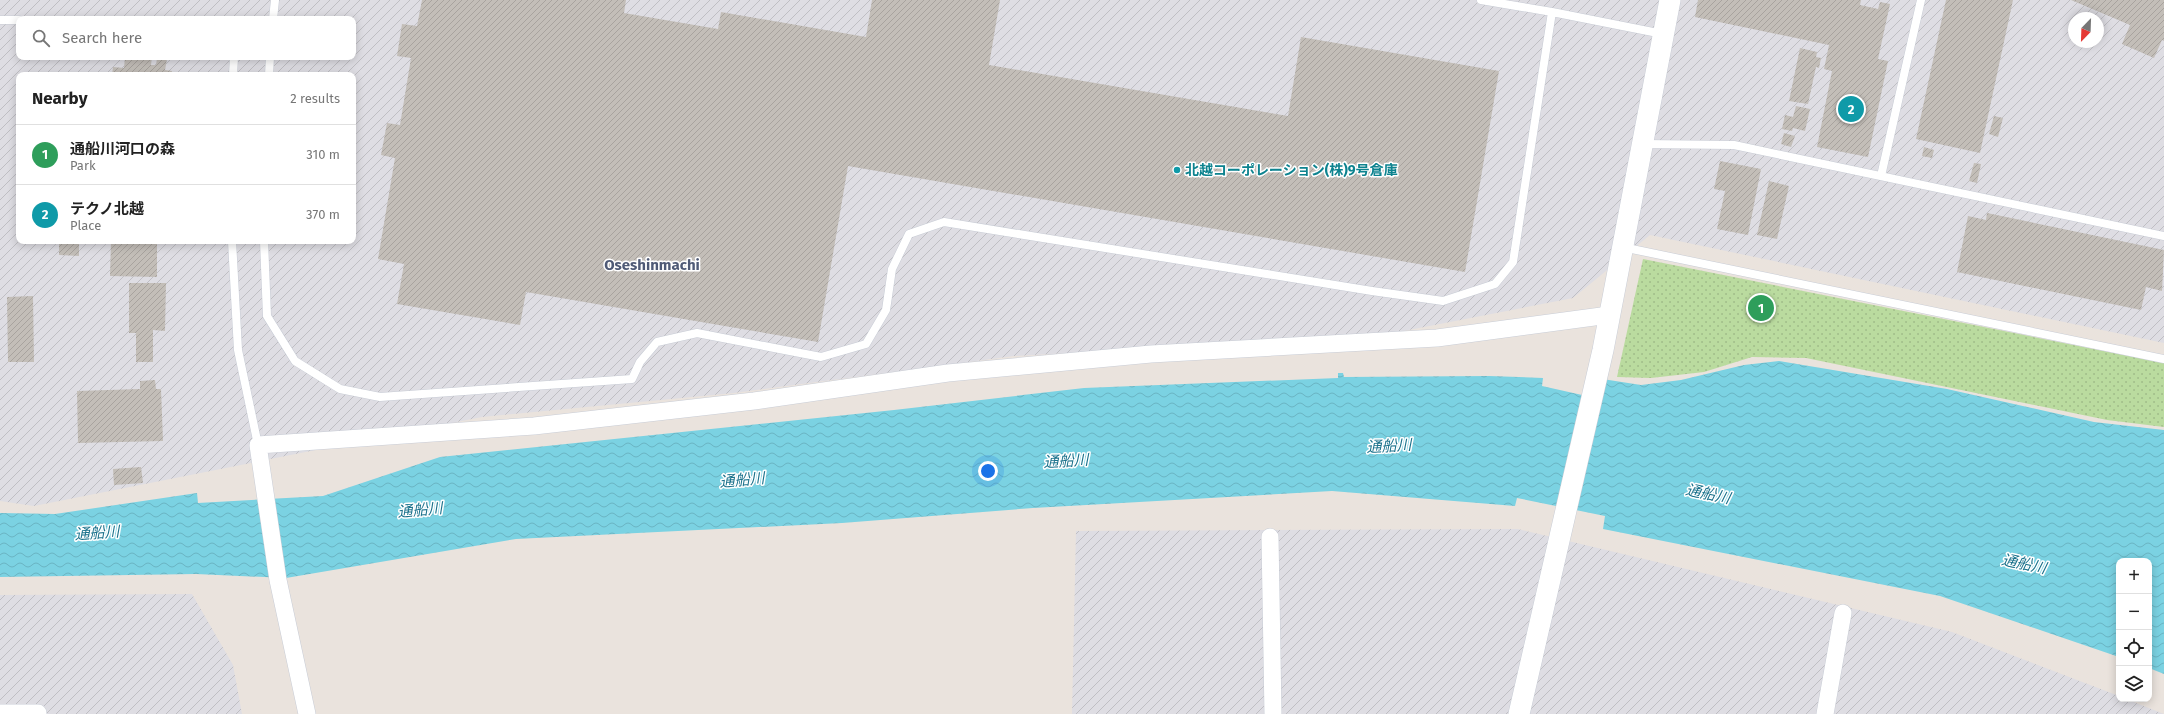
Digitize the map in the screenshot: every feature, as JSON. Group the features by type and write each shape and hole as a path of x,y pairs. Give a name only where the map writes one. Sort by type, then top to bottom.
{"street":[{"path":"1519,714 1603,350 1621,246 1670,0"},
{"path":"307,714 278,580 258,445 534,426 754,401 955,372 1144,354 1437,338 1609,315"},
{"path":"1270,537 1273,714"},
{"path":"1825,714 1843,613"},
{"path":"0,713 38,713"}],"lane":[{"path":"273,16 275,0"},
{"path":"1481,0 1508,2 1664,34"},
{"path":"1882,176 1921,0"},
{"path":"264,244 267,316 295,361 340,389 380,397 632,379 640,362 657,342 697,333 821,357 866,344 886,310 892,269 909,234 944,222 1372,291 1443,301 1494,284 1513,262 1552,12"},
{"path":"0,20 16,20"},
{"path":"233,72 234,60"},
{"path":"269,72 270,60"},
{"path":"1642,144 1734,145 2164,236"},
{"path":"232,244 238,350 258,445"},
{"path":"1621,246 2164,359"}],"shaded area":[{"path":"0,0 2164,0 2164,343 1650,235 1573,298 1383,335 1014,356 734,393 482,417 34,506 0,501"},
{"path":"1518,529 1952,632 2116,695 2116,702 2134,702 2164,714 1072,714 1076,531"},
{"path":"192,594 233,665 242,714 0,714 0,595"}],"green space":[{"path":"1643,259 2164,363 2164,427 2107,420 1806,358 1752,357 1704,372 1651,378 1617,377"}],"water":[{"name":"通船川","path":"1779,361 1947,389 2094,422 2164,430 2164,674 2152,669 2152,558 2116,558 2116,656 1940,596 1603,529 1605,516 1517,498 1515,506 1332,491 1033,508 842,523 516,539 286,578 196,574 0,577 0,513 55,514 197,493 198,503 323,496 440,457 894,410 1084,388 1338,378 1338,373 1343,373 1344,377 1489,376 1543,378 1542,386 1591,397 1596,378 1641,385 1681,380 1744,365"}],"building":[{"name":"北越コーポレーション(株)9号倉庫","path":"422,0 626,0 624,13 718,29 721,12 866,37 872,0 1000,0 989,65 1288,116 1301,37 1499,71 1465,272 848,166 818,342 526,292 520,325 397,304 404,264 378,259 395,158 381,155 387,123 400,125 411,58 397,56 402,24 417,26"},
{"path":"1698,0 1861,0 1860,5 1878,9 1880,2 1890,4 1878,59 1888,61 1868,157 1817,147 1832,71 1824,69 1829,45 1695,17"},
{"path":"1946,0 2013,0 1980,153 1916,139"},
{"path":"2071,0 2164,0 2164,41 2162,40 2154,58 2122,44 2130,25 2104,14 2104,12 2099,12"},
{"path":"1800,48 1817,52 1816,57 1821,58 1819,68 1816,67 1808,104 1789,101"},
{"path":"125,60 152,60 151,65 156,65 157,60 167,60 165,70 172,71 112,72 113,67 124,68"},
{"path":"1796,106 1810,109 1805,131 1793,128 1792,131 1782,129 1785,115 1793,117"},
{"path":"1994,116 2003,118 1998,137 1989,134"},
{"path":"1784,133 1795,136 1791,147 1781,144"},
{"path":"1924,147 1934,150 1932,158 1922,156"},
{"path":"1720,161 1761,169 1748,235 1717,229 1725,191 1714,189"},
{"path":"1974,163 1981,164 1977,183 1969,181"},
{"path":"1769,181 1789,186 1777,239 1757,235"},
{"path":"1987,213 2164,250 2162,291 2146,287 2141,310 1957,272 1968,216 1986,220"},
{"path":"59,244 79,244 79,256 59,255"},
{"path":"111,244 157,244 157,277 110,276"},
{"path":"129,283 166,283 165,331 153,330 153,362 136,362 136,333 129,333"},
{"path":"33,296 34,362 8,362 7,297"},
{"path":"155,380 156,389 161,389 163,441 78,443 77,391 140,389 140,381"},
{"path":"141,467 143,483 114,485 113,469"}],"place":[{"name":"テクノ北越","path":"1851,109"},
{"name":"北越コーポレーション(株)9号倉庫","path":"1177,170"},
{"name":"通船川河口の森","path":"1761,308"}],"district":[{"name":"Oseshinmachi","path":"652,265"}]}
